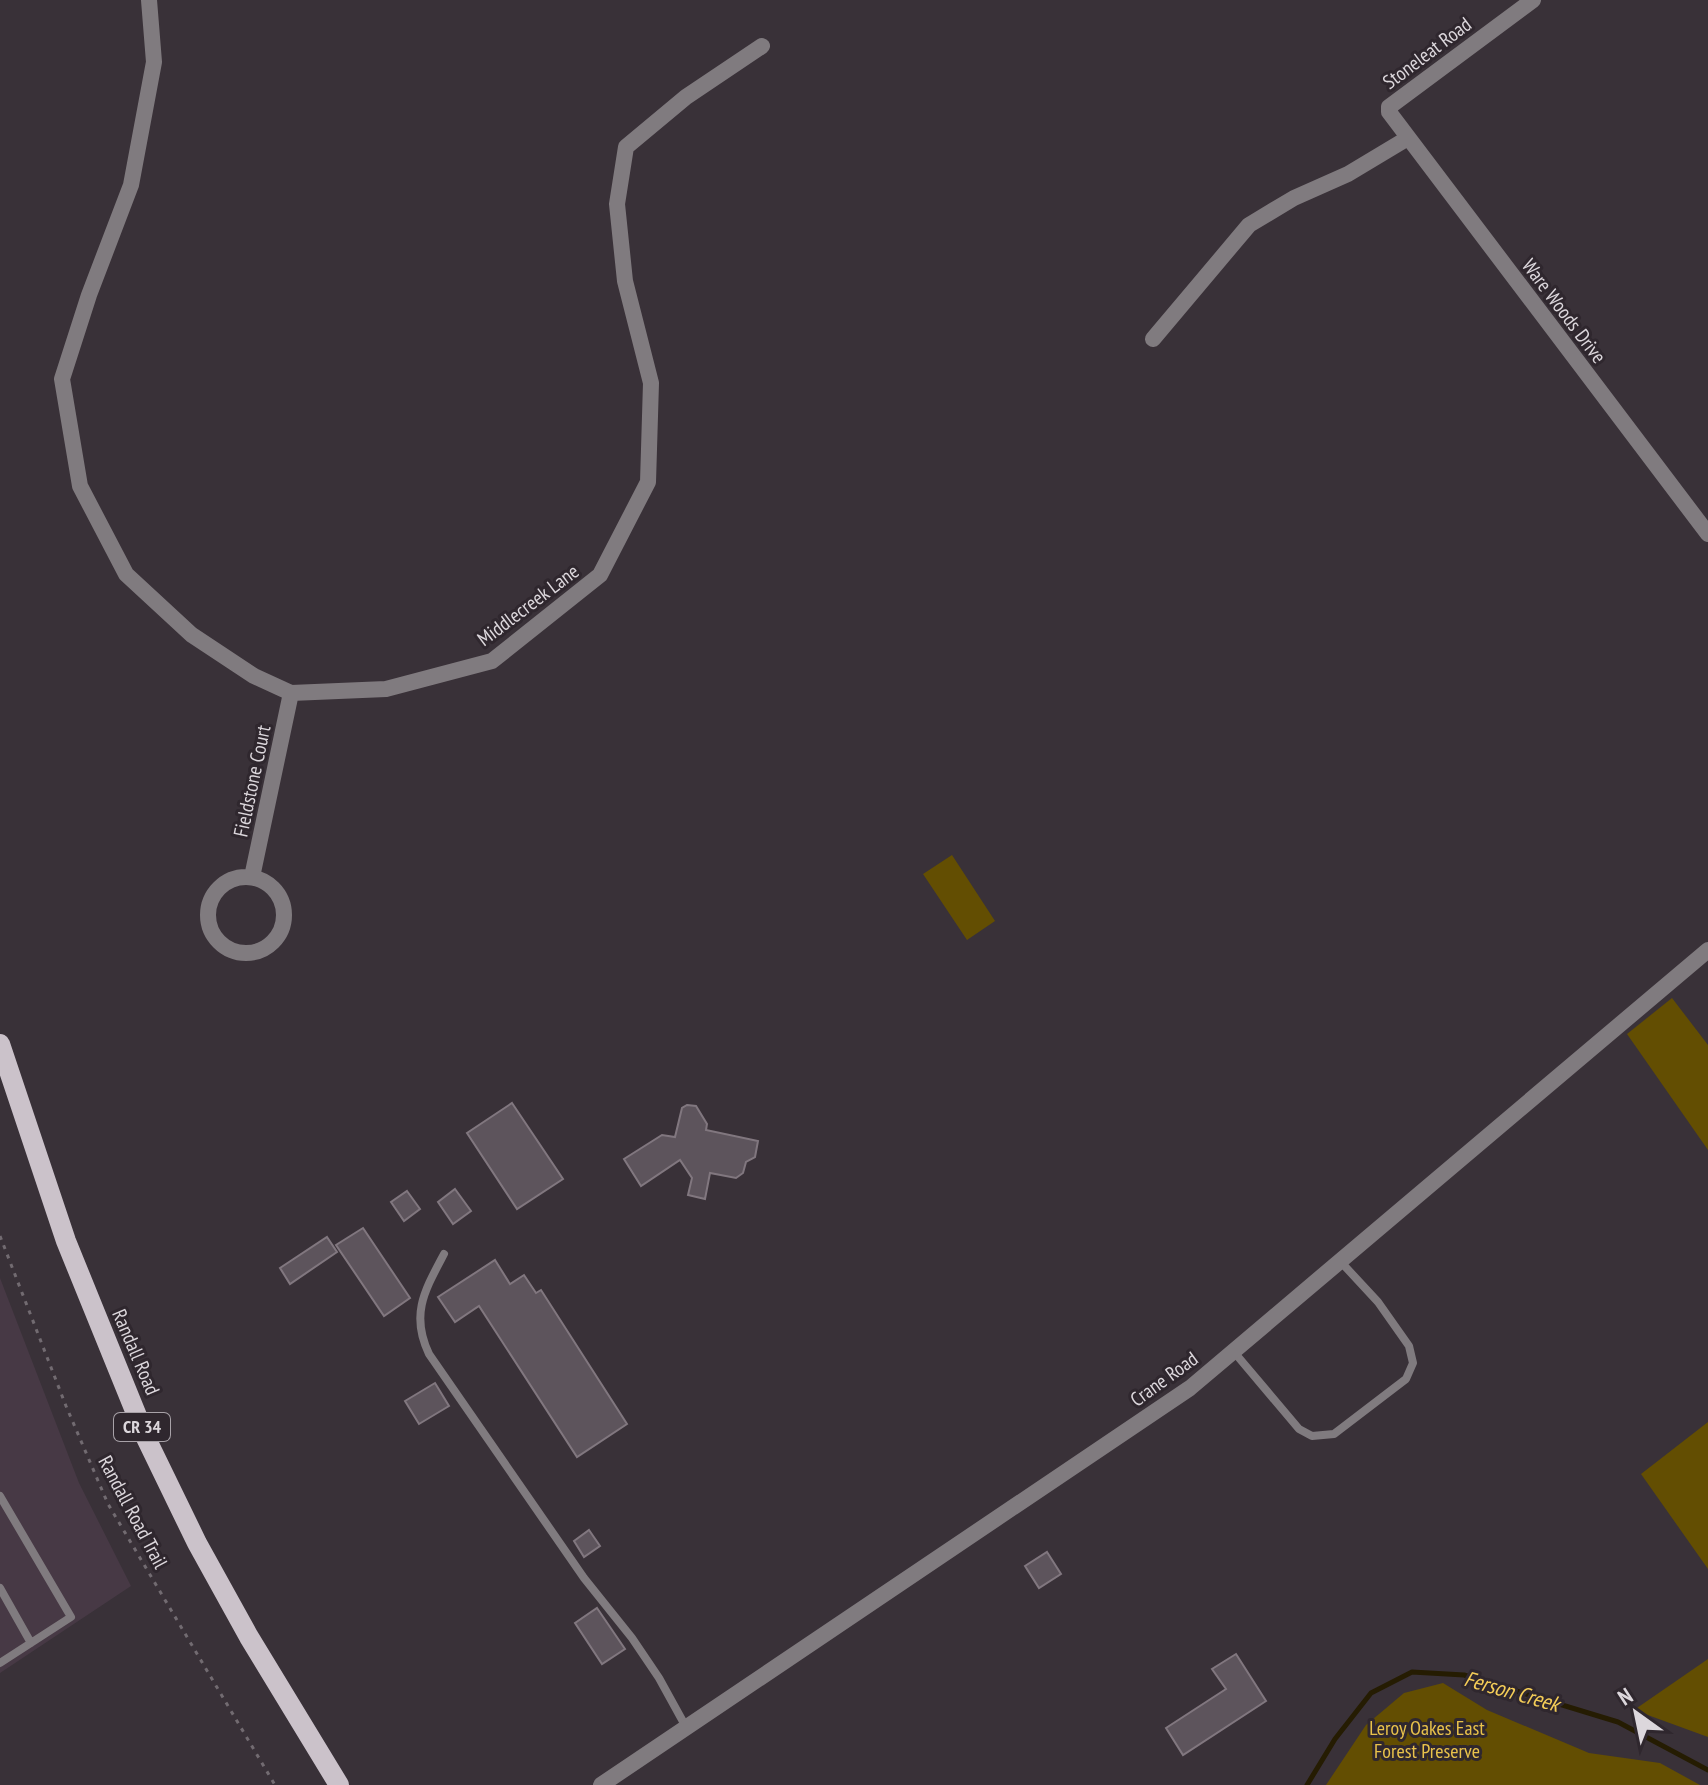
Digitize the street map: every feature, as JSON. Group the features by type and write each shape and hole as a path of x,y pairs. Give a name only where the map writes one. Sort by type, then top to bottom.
{"main road":[{"name":"Randall Road","path":"0,1044 66,1241 146,1438 219,1583 339,1785"}],"street":[{"name":"Middlecreek Lane","path":"149,0 154,62 131,185 89,295 62,379 80,486 126,574 192,635 254,676 291,693 386,689 492,661 600,575 648,482 651,383 625,281 617,204 626,147 686,97 762,46"},
{"name":"Stoneleat Road","path":"1389,112 1389,107 1533,0"},
{"name":"Ware Woods Drive","path":"1389,112 1708,534"},
{"path":"1153,339 1249,225 1294,198 1348,174 1408,138"},
{"name":"Fieldstone Court","path":"252,877 291,693"},
{"path":"239,877 252,877 273,888 283,908 283,920 273,941 252,952 239,952 217,939 210,928 210,902 216,890 226,882 239,877"},
{"name":"Crane Road","path":"601,1785 1190,1388 1708,950"}],"lane":[{"path":"444,1254 422,1300 418,1321 429,1354 577,1568 632,1638 686,1728"},
{"path":"1233,1351 1299,1429 1312,1436 1334,1434 1406,1379 1413,1363 1409,1346 1378,1302 1340,1261"},
{"path":"0,1496 71,1617 0,1663"},
{"path":"0,1588 31,1643"}],"path":[{"name":"Randall Road Trail","path":"0,1236 54,1379 108,1504 275,1785"}],"shaded area":[{"path":"0,1278 79,1483 131,1586 0,1673"}],"green space":[{"path":"952,855 995,921 967,940 923,874"},
{"path":"1672,998 1708,1045 1708,1150 1627,1034"},
{"path":"1708,1422 1708,1569 1641,1474"},
{"path":"1708,1659 1708,1737 1634,1710"},
{"name":"Leroy Oakes East Forest Preserve","path":"1443,1683 1487,1710 1589,1753 1660,1763 1700,1785 1326,1785 1366,1725 1404,1693"}],"building":[{"path":"512,1103 563,1179 517,1209 467,1133"},
{"path":"696,1106 707,1124 706,1130 758,1141 755,1157 746,1162 743,1173 736,1178 710,1173 705,1199 688,1195 692,1178 680,1160 641,1186 624,1159 662,1135 675,1137 682,1108"},
{"path":"455,1189 471,1211 453,1224 438,1202"},
{"path":"407,1191 420,1209 404,1221 391,1202"},
{"path":"363,1228 410,1298 384,1316 336,1245"},
{"path":"327,1237 337,1252 290,1284 280,1268"},
{"path":"495,1260 510,1284 524,1275 536,1293 541,1290 627,1424 577,1457 479,1306 455,1322 438,1297"},
{"path":"435,1383 449,1406 419,1424 405,1401"},
{"path":"589,1530 600,1546 584,1557 574,1541"},
{"path":"1047,1552 1061,1574 1039,1588 1025,1566"},
{"path":"597,1608 625,1649 602,1664 575,1623"},
{"path":"1236,1654 1266,1701 1183,1755 1166,1728 1226,1689 1212,1669"}],"waterway":[{"name":"Ferson Creek","path":"1307,1785 1335,1739 1371,1693 1412,1672 1464,1675 1618,1722 1708,1770"}]}
